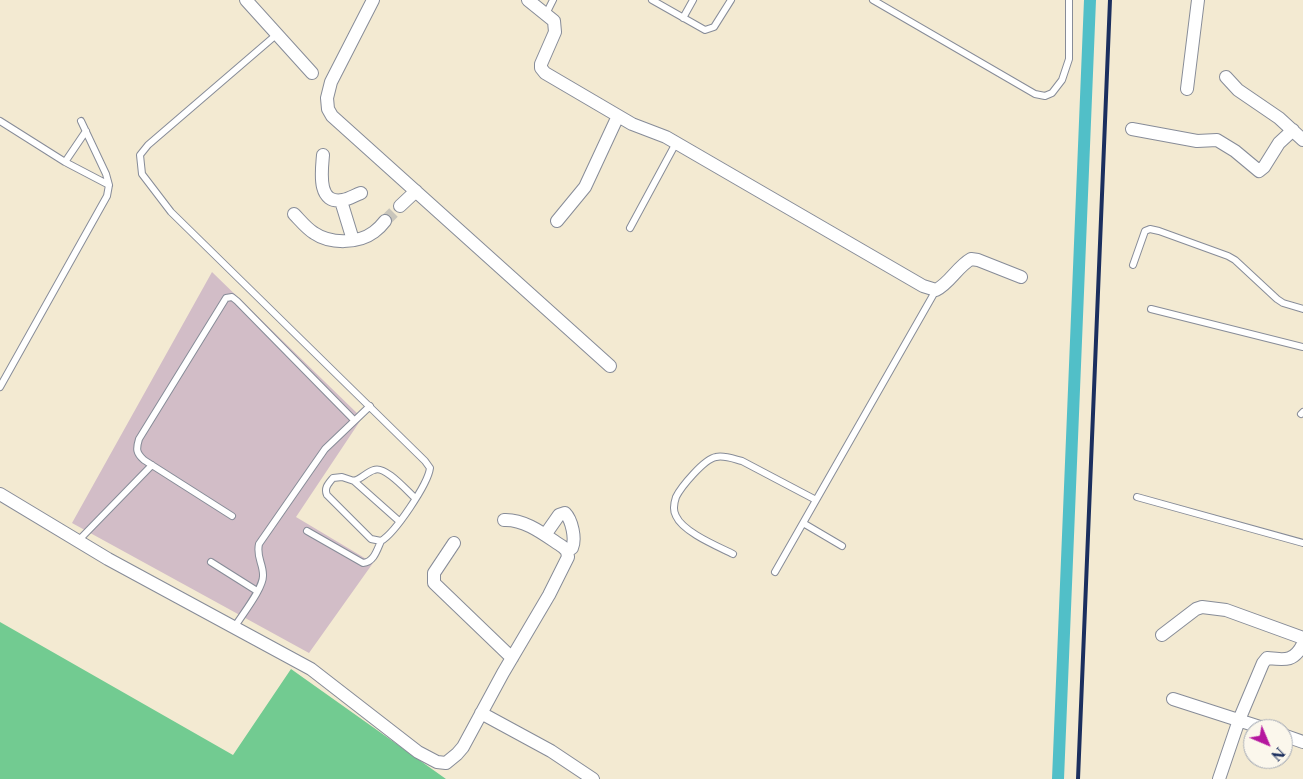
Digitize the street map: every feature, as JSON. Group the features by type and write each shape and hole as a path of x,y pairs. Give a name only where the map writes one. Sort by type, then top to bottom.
{"street":[{"path":"246,0 312,74"},
{"path":"373,0 331,82 327,98 328,109 332,116 610,366"},
{"path":"528,0 554,21 555,32 542,59 541,68 549,76 632,124 666,137 923,286 936,290 943,286 956,271 971,259 1021,277"},
{"path":"1187,89 1198,0"},
{"path":"1226,78 1238,90 1279,118 1303,140"},
{"path":"557,221 585,187 618,116"},
{"path":"1132,129 1197,141 1217,140 1235,151 1259,171 1264,167 1279,143 1293,130"},
{"path":"324,154 322,186 330,198 341,201 361,193"},
{"path":"400,206 416,191"},
{"path":"341,201 352,240"},
{"path":"294,214 314,233 326,240 346,242 363,238 373,233 385,221"},
{"path":"0,494 108,559 310,669 428,758 446,763 457,754 562,572 568,557 567,551 544,535 520,522 504,520"},
{"path":"544,535 559,515 565,513 568,516 574,538 572,548 567,551"},
{"path":"454,543 434,573 434,584 512,658"},
{"path":"1162,635 1196,609 1202,607 1226,610 1303,638"},
{"path":"1220,779 1239,720 1263,663 1267,658 1287,660 1295,656 1303,644"},
{"path":"1173,700 1243,721"},
{"path":"481,713 551,751 593,779"}],"lane":[{"path":"546,14 553,0"},
{"path":"652,0 698,27 710,30 719,22 731,0"},
{"path":"684,18 694,0"},
{"path":"873,0 1035,94 1045,96 1057,88 1070,59 1069,0"},
{"path":"276,34 148,144 140,155 142,174 171,212 426,461 430,468 426,483 392,532 381,541 370,562 363,564 307,531"},
{"path":"0,121 65,162 109,185"},
{"path":"0,387 107,196 109,185 106,174 81,121"},
{"path":"65,162 86,131"},
{"path":"630,228 676,143"},
{"path":"1133,265 1145,231 1150,228 1159,230 1228,256 1277,300 1303,309"},
{"path":"775,572 936,290"},
{"path":"232,516 144,460 138,455 137,448 139,439 226,298 232,296 354,420"},
{"path":"1151,309 1303,347"},
{"path":"234,628 258,591 263,579 258,552 260,544 317,460 354,420 370,406"},
{"path":"732,554 684,527 676,517 674,508 676,497 700,466 715,457 742,461 816,500"},
{"path":"78,542 152,465"},
{"path":"354,481 374,470 380,469 390,475 415,498"},
{"path":"381,541 371,538 326,495 327,486 333,478 342,477 354,481 399,521"},
{"path":"1137,497 1303,543"},
{"path":"803,523 842,546"},
{"path":"211,562 258,591"}],"shaded area":[{"path":"212,272 362,418 296,517 373,563 309,653 72,523"}],"green space":[{"path":"0,622 233,755 291,669 446,779 0,779"}],"waterway":[{"path":"1058,779 1090,0"}],"tunnel":[{"path":"385,221 400,206"}],"railway":[{"path":"1078,779 1110,0"}]}
